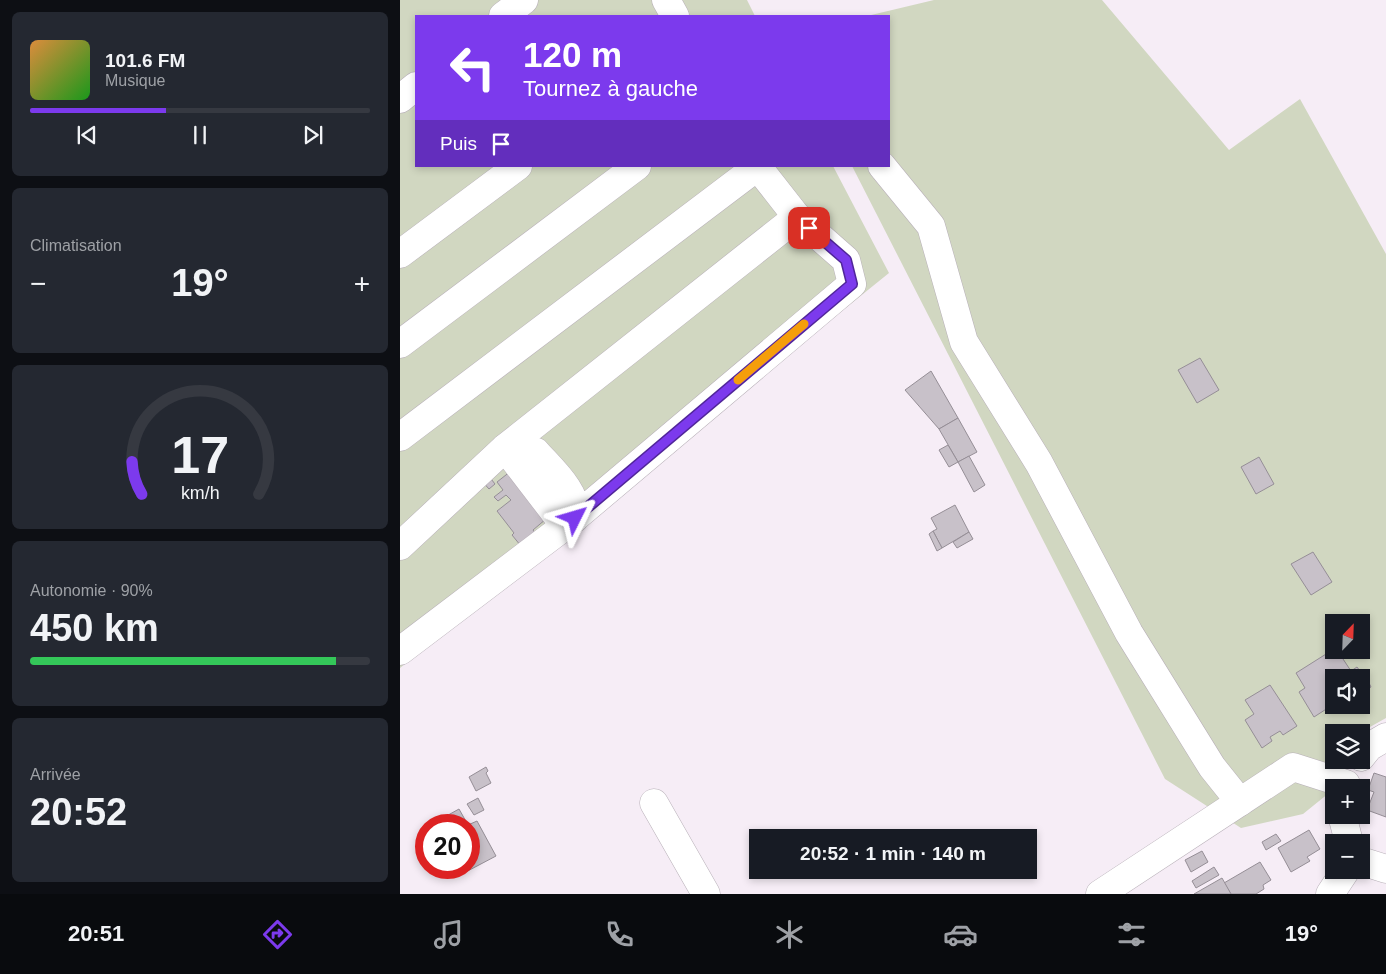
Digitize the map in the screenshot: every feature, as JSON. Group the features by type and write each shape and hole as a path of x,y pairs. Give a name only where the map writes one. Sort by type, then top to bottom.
{"street":[{"path":"504,15 524,0"},
{"path":"666,0 674,15"},
{"path":"400,99 415,87"},
{"path":"400,254 517,167"},
{"path":"400,344 637,167"},
{"path":"400,437 757,167 797,217 846,260 852,284 570,522 400,651"},
{"path":"883,167 931,226 964,342 1039,463 1129,633 1212,767 1240,802"},
{"path":"400,546 505,448 797,217"},
{"path":"505,448 570,522"},
{"path":"1370,746 1386,738"},
{"path":"1100,894 1293,767 1326,779"},
{"path":"654,803 706,894"},
{"path":"1370,864 1386,869"},
{"path":"1330,894 1340,879"}],"green space":[{"path":"400,0 747,0 754,15 415,15 415,167 834,167 889,273 400,668"},
{"path":"934,0 1102,0 1229,150 1300,99 1386,254 1386,718 1370,727 1370,724 1325,724 1325,769 1338,769 1334,779 1325,779 1325,796 1303,814 1241,828 1165,779 853,167 890,167 890,15 871,15"}],"building":[{"path":"1200,358 1219,390 1197,403 1178,370"},
{"path":"931,371 958,418 939,429 905,390"},
{"path":"958,418 977,452 958,462 939,429"},
{"path":"948,445 958,462 949,467 939,450"},
{"path":"969,456 985,485 974,492 958,462"},
{"path":"1259,457 1274,484 1256,494 1241,467"},
{"path":"511,471 546,519 533,530 540,539 525,551 497,511 511,500 506,495 498,501 494,497 503,490 497,482"},
{"path":"488,475 495,484 489,489 481,480"},
{"path":"955,505 969,532 942,548 933,531 937,529 931,518"},
{"path":"933,531 942,548 937,551 929,534"},
{"path":"969,532 973,539 957,548 953,542"},
{"path":"1313,552 1332,582 1311,595 1291,564"},
{"path":"1325,655 1325,659 1343,659 1350,669 1325,669 1325,710 1314,717 1299,692 1305,688 1296,673"},
{"path":"1270,685 1297,726 1283,735 1280,731 1270,737 1272,741 1262,748 1245,720 1254,714 1245,700"},
{"path":"486,767 488,771 486,773 491,783 476,791 469,777"},
{"path":"1374,773 1386,777 1386,817 1370,811 1370,802 1374,792 1370,791"},
{"path":"478,798 484,810 473,814 467,804"},
{"path":"459,809 462,814 450,814"},
{"path":"480,827 496,856 480,864"},
{"path":"1309,830 1320,849 1307,857 1310,861 1291,872 1278,848"},
{"path":"1276,834 1281,841 1266,850 1262,842"},
{"path":"1202,851 1208,862 1191,872 1185,860"},
{"path":"1260,862 1271,880 1263,885 1264,889 1256,894 1231,894 1224,883"},
{"path":"1214,867 1219,875 1196,888 1192,881"},
{"path":"1222,878 1231,894 1194,894"}],"slow traffic":[{"path":"738,380 804,324"}],"route":[{"path":"575,518 852,284 846,260 809,228"}]}
